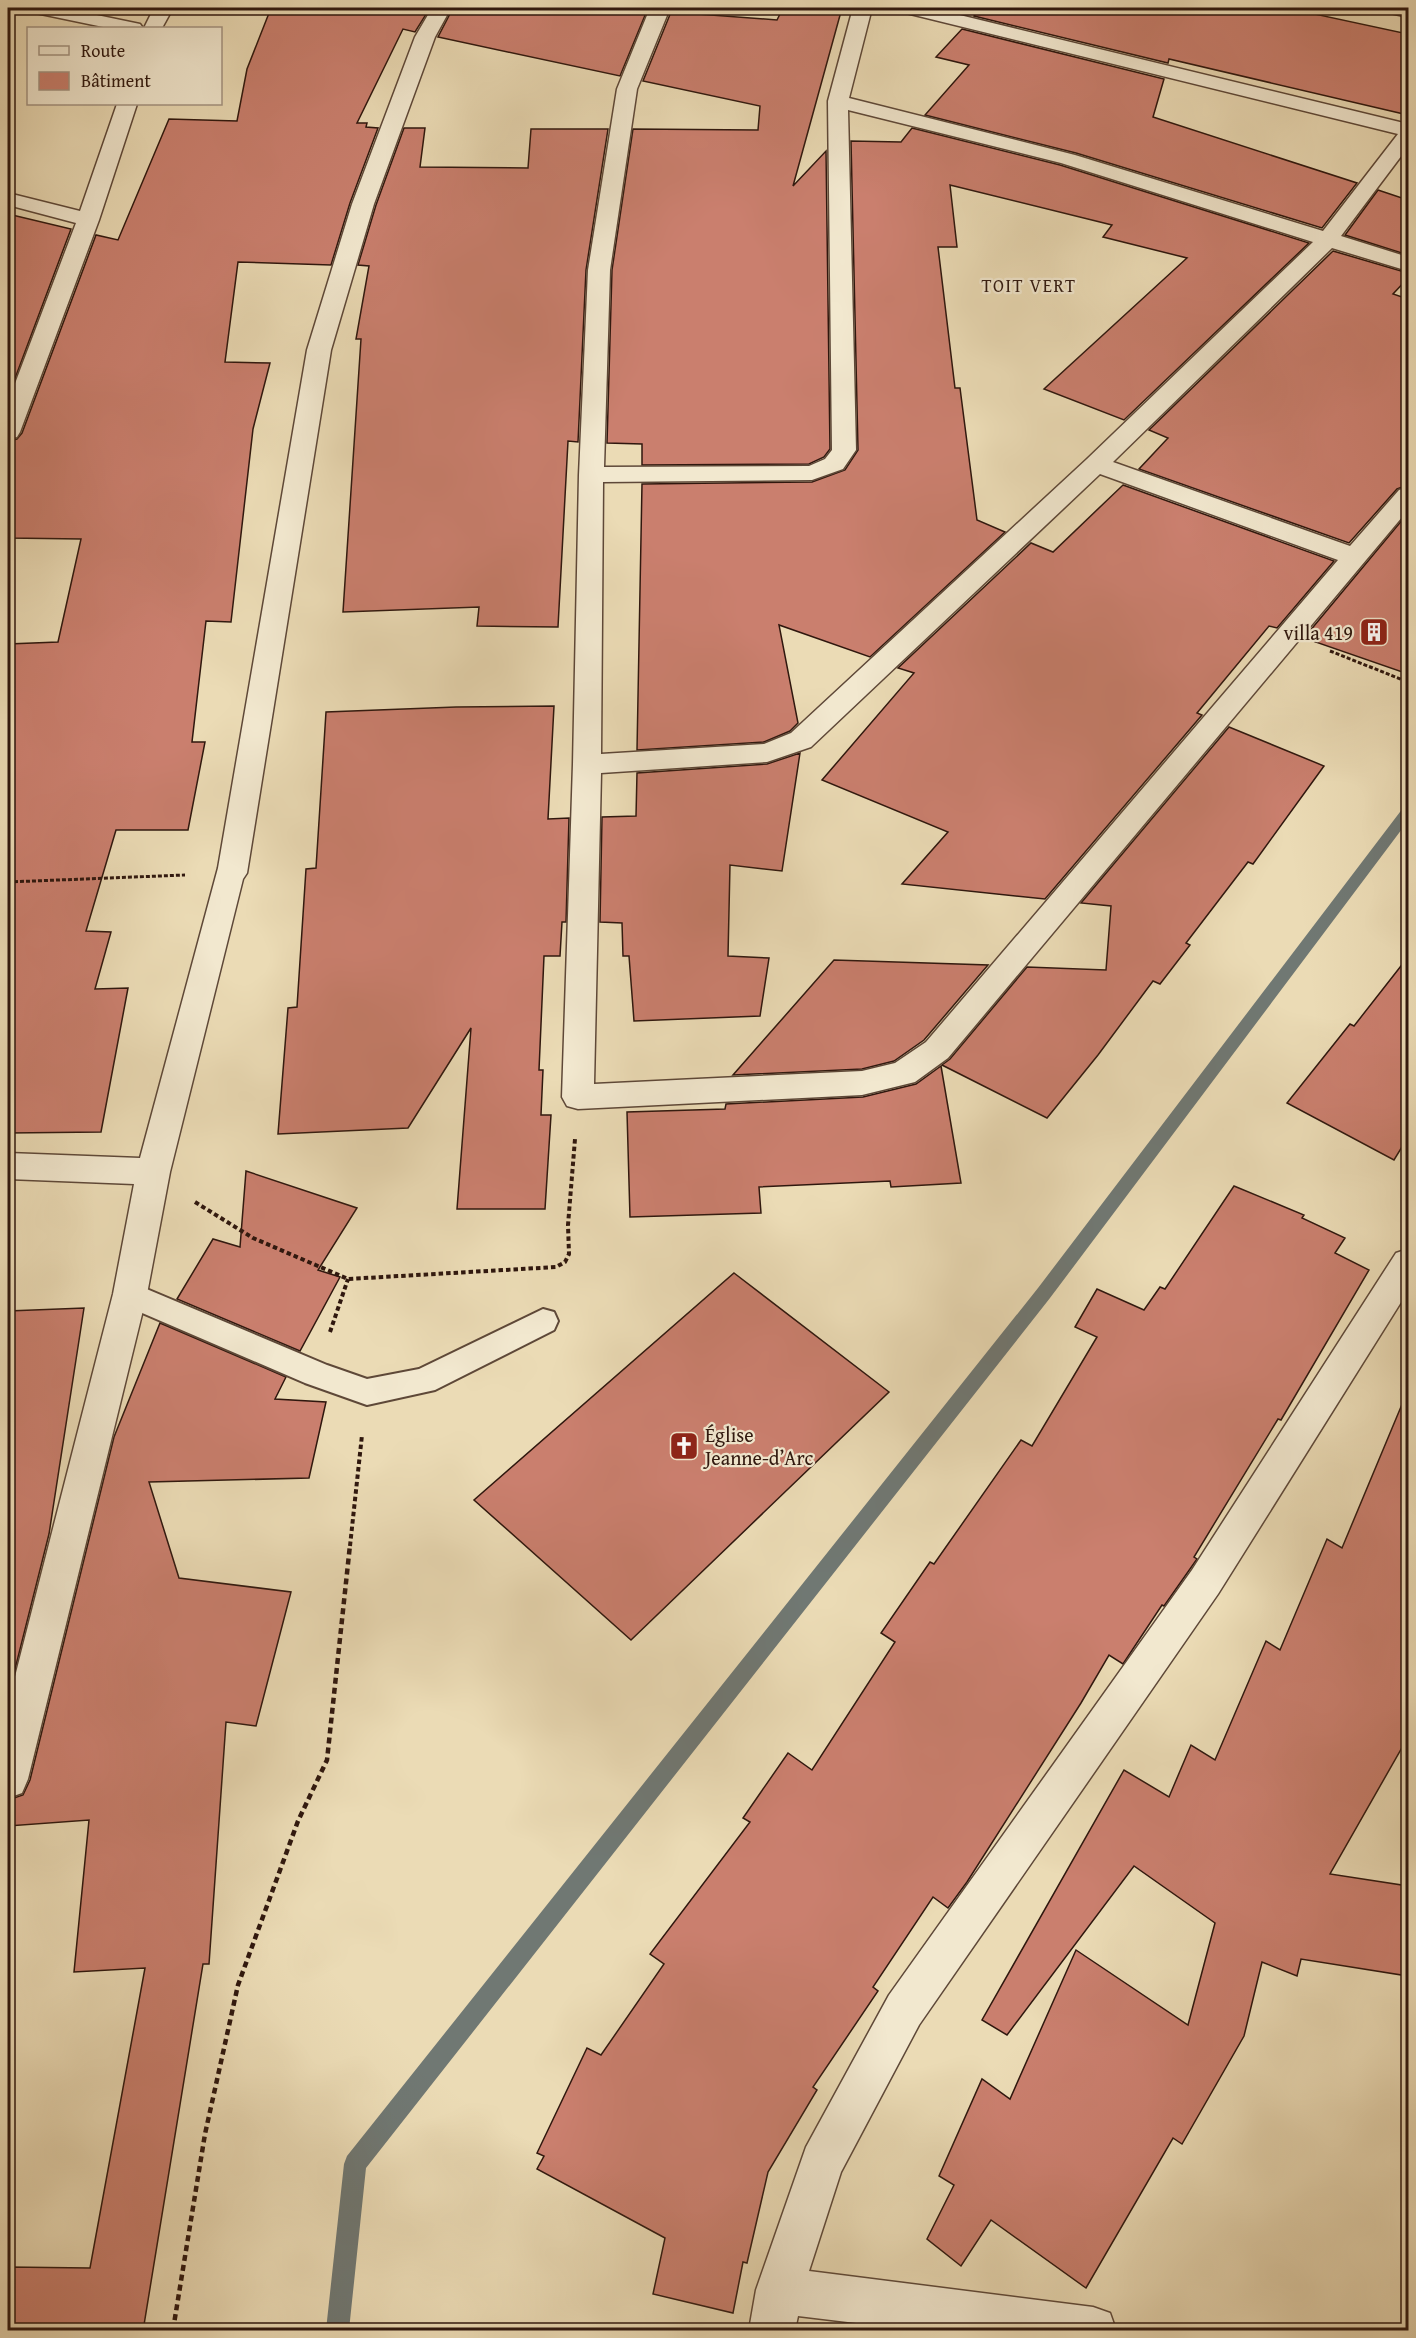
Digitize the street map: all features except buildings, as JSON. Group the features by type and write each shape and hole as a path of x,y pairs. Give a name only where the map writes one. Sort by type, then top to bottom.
{"street":[{"path":"38,8 128,27"},
{"path":"154,27 163,8"},
{"path":"8,1779 130,1294 153,1172 230,873 232,873 319,350 363,204 424,37 441,8"},
{"path":"660,8 627,89 599,270 591,475 587,764 578,1097 862,1083 904,1073 937,1050 1408,495"},
{"path":"591,475 812,473 834,464 844,450 838,101 862,8"},
{"path":"587,764 766,753 801,740 1096,464 1329,238 1408,132 909,8"},
{"path":"1394,8 1408,11"},
{"path":"838,101 1068,159 1408,264"},
{"path":"8,432 14,394 88,220 127,105"},
{"path":"8,199 88,220"},
{"path":"1096,464 1356,557"},
{"path":"8,1166 153,1172"},
{"path":"1093,2331 776,2310 822,2163 904,2010 1205,1582 1408,1263"}],"lane":[{"path":"130,1294 316,1374 367,1392 424,1381 543,1321"}],"path":[{"path":"1288,634 1408,682"},
{"path":"8,882 230,873"},
{"path":"153,1172 253,1238 348,1279 556,1267 565,1262 569,1254 571,1184"},
{"path":"316,1374 348,1279"},
{"path":"173,2331 205,2134 238,1985 298,1821 327,1760 367,1392"}],"waterway":[{"path":"337,2330 355,2164 1044,1293 1408,811"}],"place":[{"name":"villa 419","path":"1374,632"},
{"name":"Église Jeanne-d’Arc","path":"684,1446"}],"district":[{"name":"TOIT VERT","path":"1029,285"}]}
